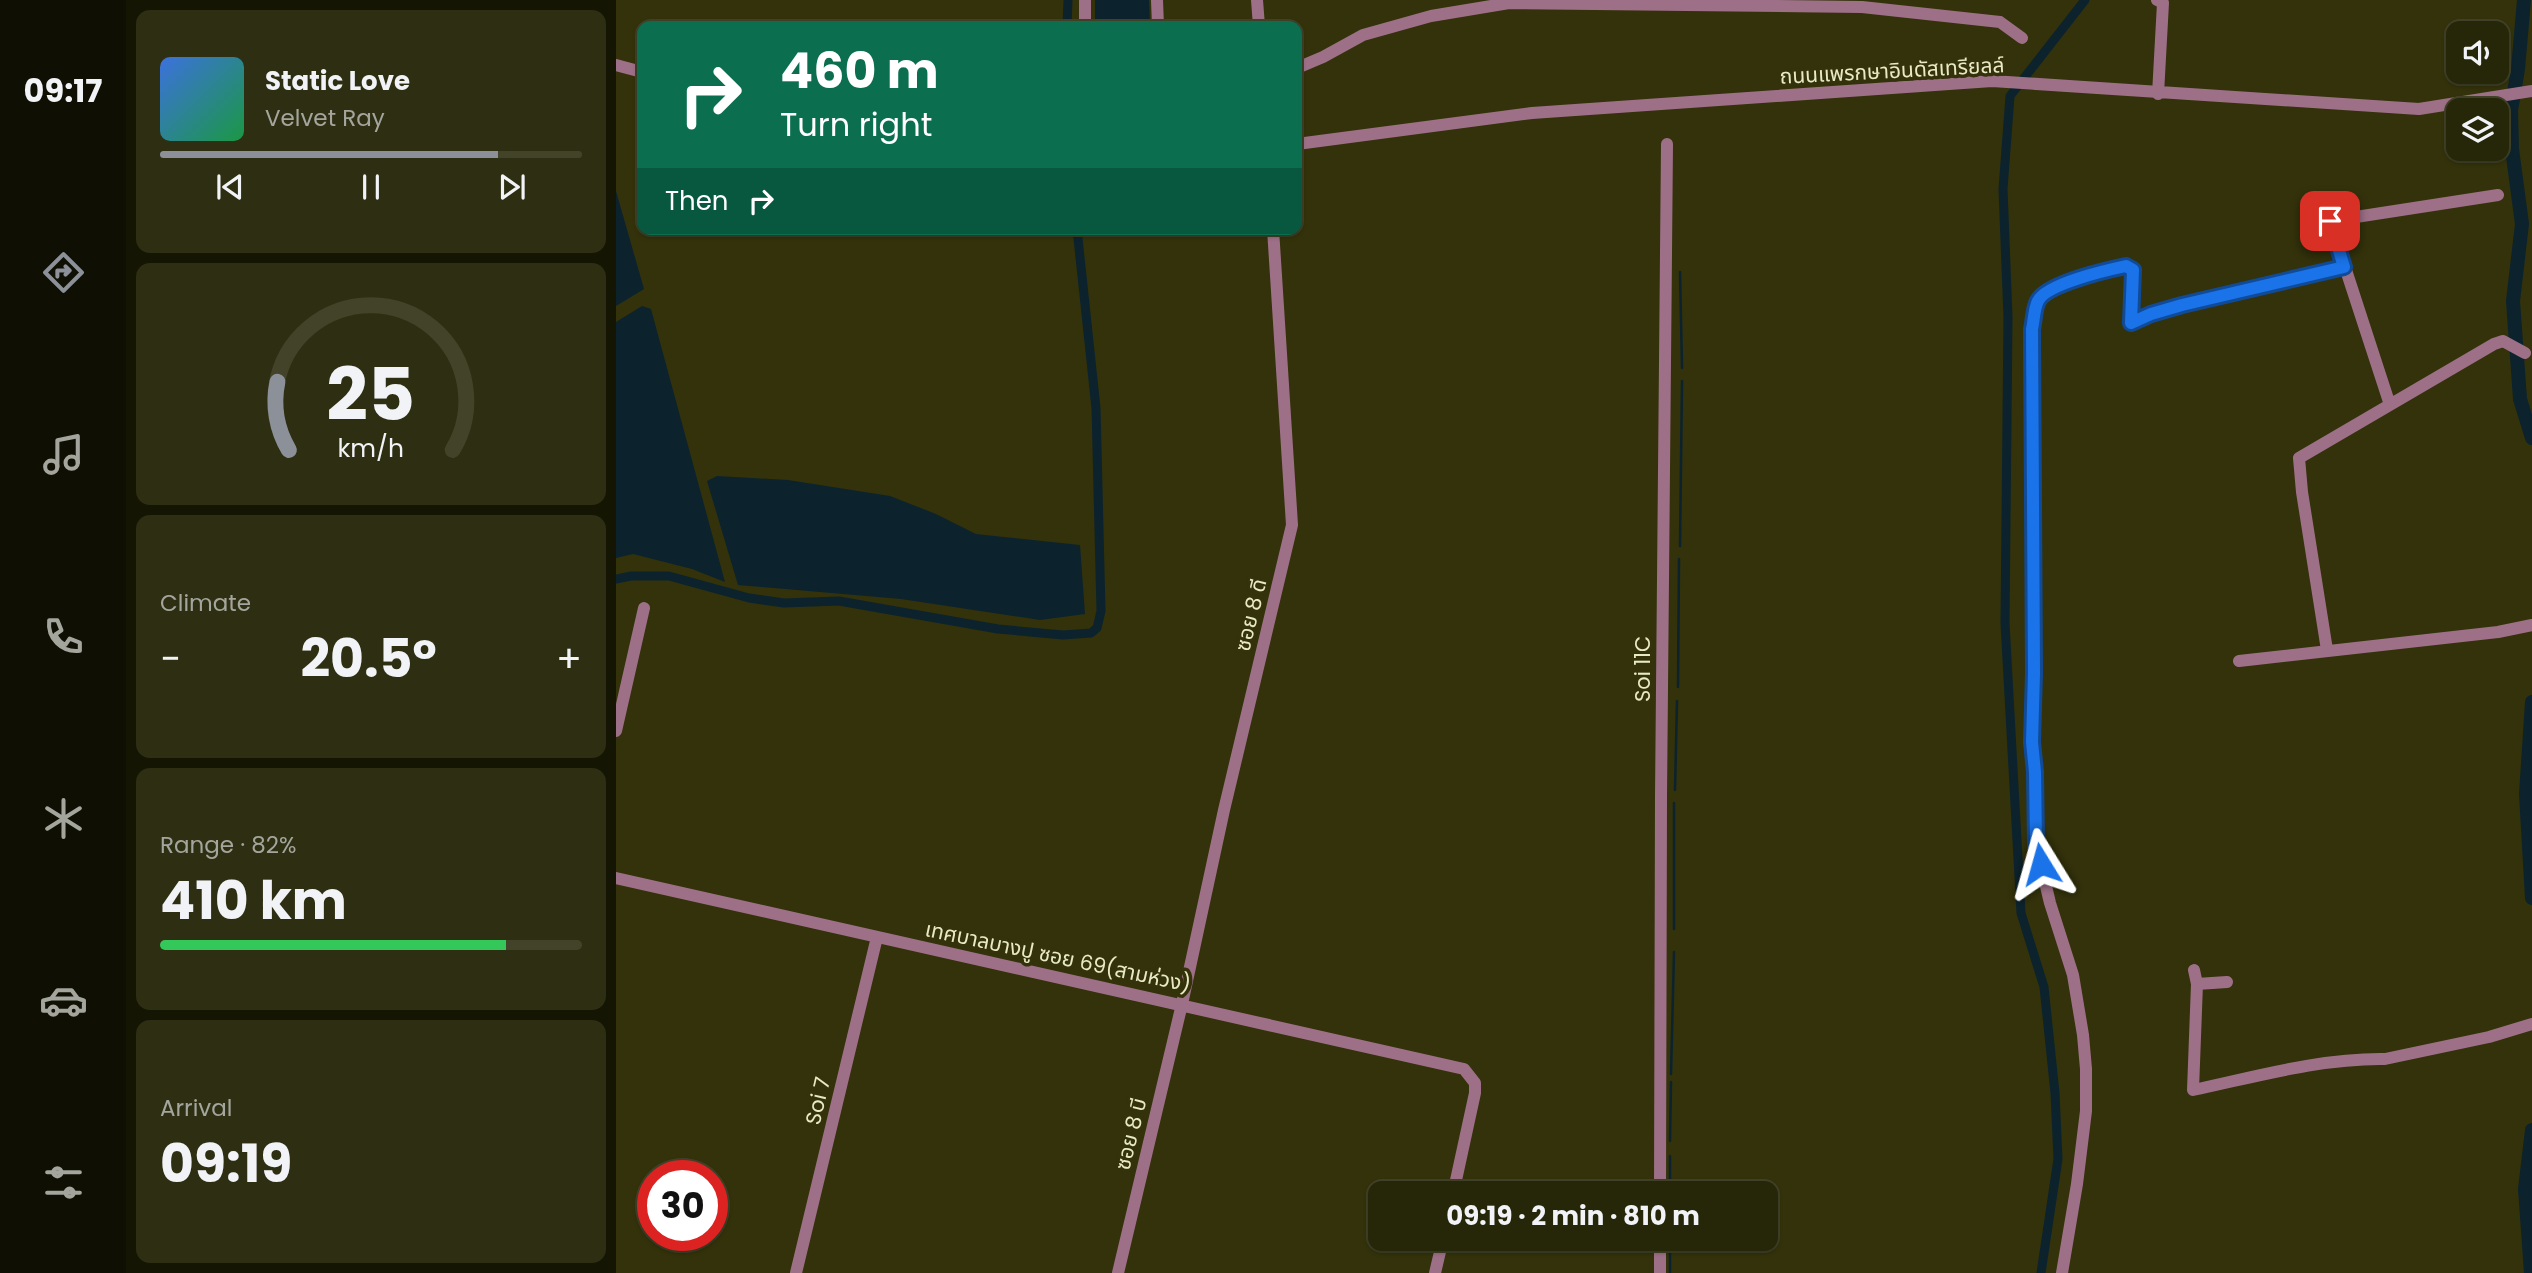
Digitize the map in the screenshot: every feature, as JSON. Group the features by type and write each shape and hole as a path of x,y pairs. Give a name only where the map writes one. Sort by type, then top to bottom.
{"street":[{"path":"1085,0 1085,21"},
{"path":"1157,0 1158,21"},
{"path":"1257,0 1259,21"},
{"path":"2157,0 2163,3 2158,94"},
{"path":"1302,66 1363,35 1431,16 1509,4 1862,7 2000,23 2022,38"},
{"path":"616,65 637,71"},
{"name":"ถนนแพรกษาอินดัสเทรียลล์","path":"1302,143 1532,113 1999,82 2419,109 2529,91"},
{"name":"Soi 11C","path":"1660,1181 1667,144"},
{"path":"2390,405 2330,221 2498,195"},
{"name":"ซอย 8 ดี","path":"1182,1004 1224,810 1293,526 1273,235"},
{"path":"2062,1273 2086,1111 2086,1069 2073,975 2050,904 2036,844 2032,742 2032,329 2038,300 2058,286 2126,266 2133,270 2131,323 2182,305 2344,267"},
{"path":"2327,650 2299,458 2487,348 2503,341 2525,353"},
{"path":"616,730 644,608"},
{"path":"2239,661 2498,632 2532,625"},
{"name":"เทศบาลบางปู ซอย 69(สามห่วง)","path":"616,878 1464,1069 1475,1083 1475,1093 1455,1181"},
{"name":"Soi 7","path":"796,1273 877,937"},
{"path":"2194,970 2197,984 2193,1090 2294,1068 2385,1059 2489,1037 2532,1024"},
{"path":"2197,984 2227,982"},
{"name":"ซอย 8 บี","path":"1118,1273 1182,1004"},
{"path":"1435,1273 1440,1251"},
{"path":"1660,1251 1660,1273"}],"water":[{"path":"1095,0 1149,0 1150,21 1095,21"},
{"path":"616,191 644,289 616,306"},
{"path":"642,306 651,309 725,582 692,569 633,554 616,558 616,322"},
{"path":"717,476 788,480 890,496 936,514 976,534 1080,545 1085,614 1040,620 901,599 738,585 707,481"}],"waterway":[{"path":"1067,21 1068,0"},
{"path":"2041,1273 2058,1159 2055,1093 2044,987 2021,913 2005,623 2008,317 2003,189 2010,96 2085,0"},
{"path":"2524,0 2518,69 2511,110 2512,149 2522,224 2513,301 2520,399 2532,438"},
{"path":"616,579 631,576 669,576 749,598 784,603 839,601 998,629 1063,635 1091,633 1097,628 1101,611 1096,408 1078,235"},
{"path":"1680,272 1682,368"},
{"path":"1680,546 1682,381"},
{"path":"1678,687 1679,559"},
{"path":"1675,790 1677,701"},
{"path":"2532,702 2526,794 2532,898"},
{"path":"1674,803 1674,929"},
{"path":"1671,1074 1674,952"},
{"path":"1670,1141 1671,1082"},
{"path":"2531,1273 2525,1189 2532,1130"},
{"path":"1670,1156 1670,1181"},
{"path":"1670,1251 1670,1273"}],"route":[{"path":"2041,864 2036,844 2032,742 2032,329 2038,300 2058,286 2126,266 2133,270 2131,323 2182,305 2344,267 2330,221"}]}
